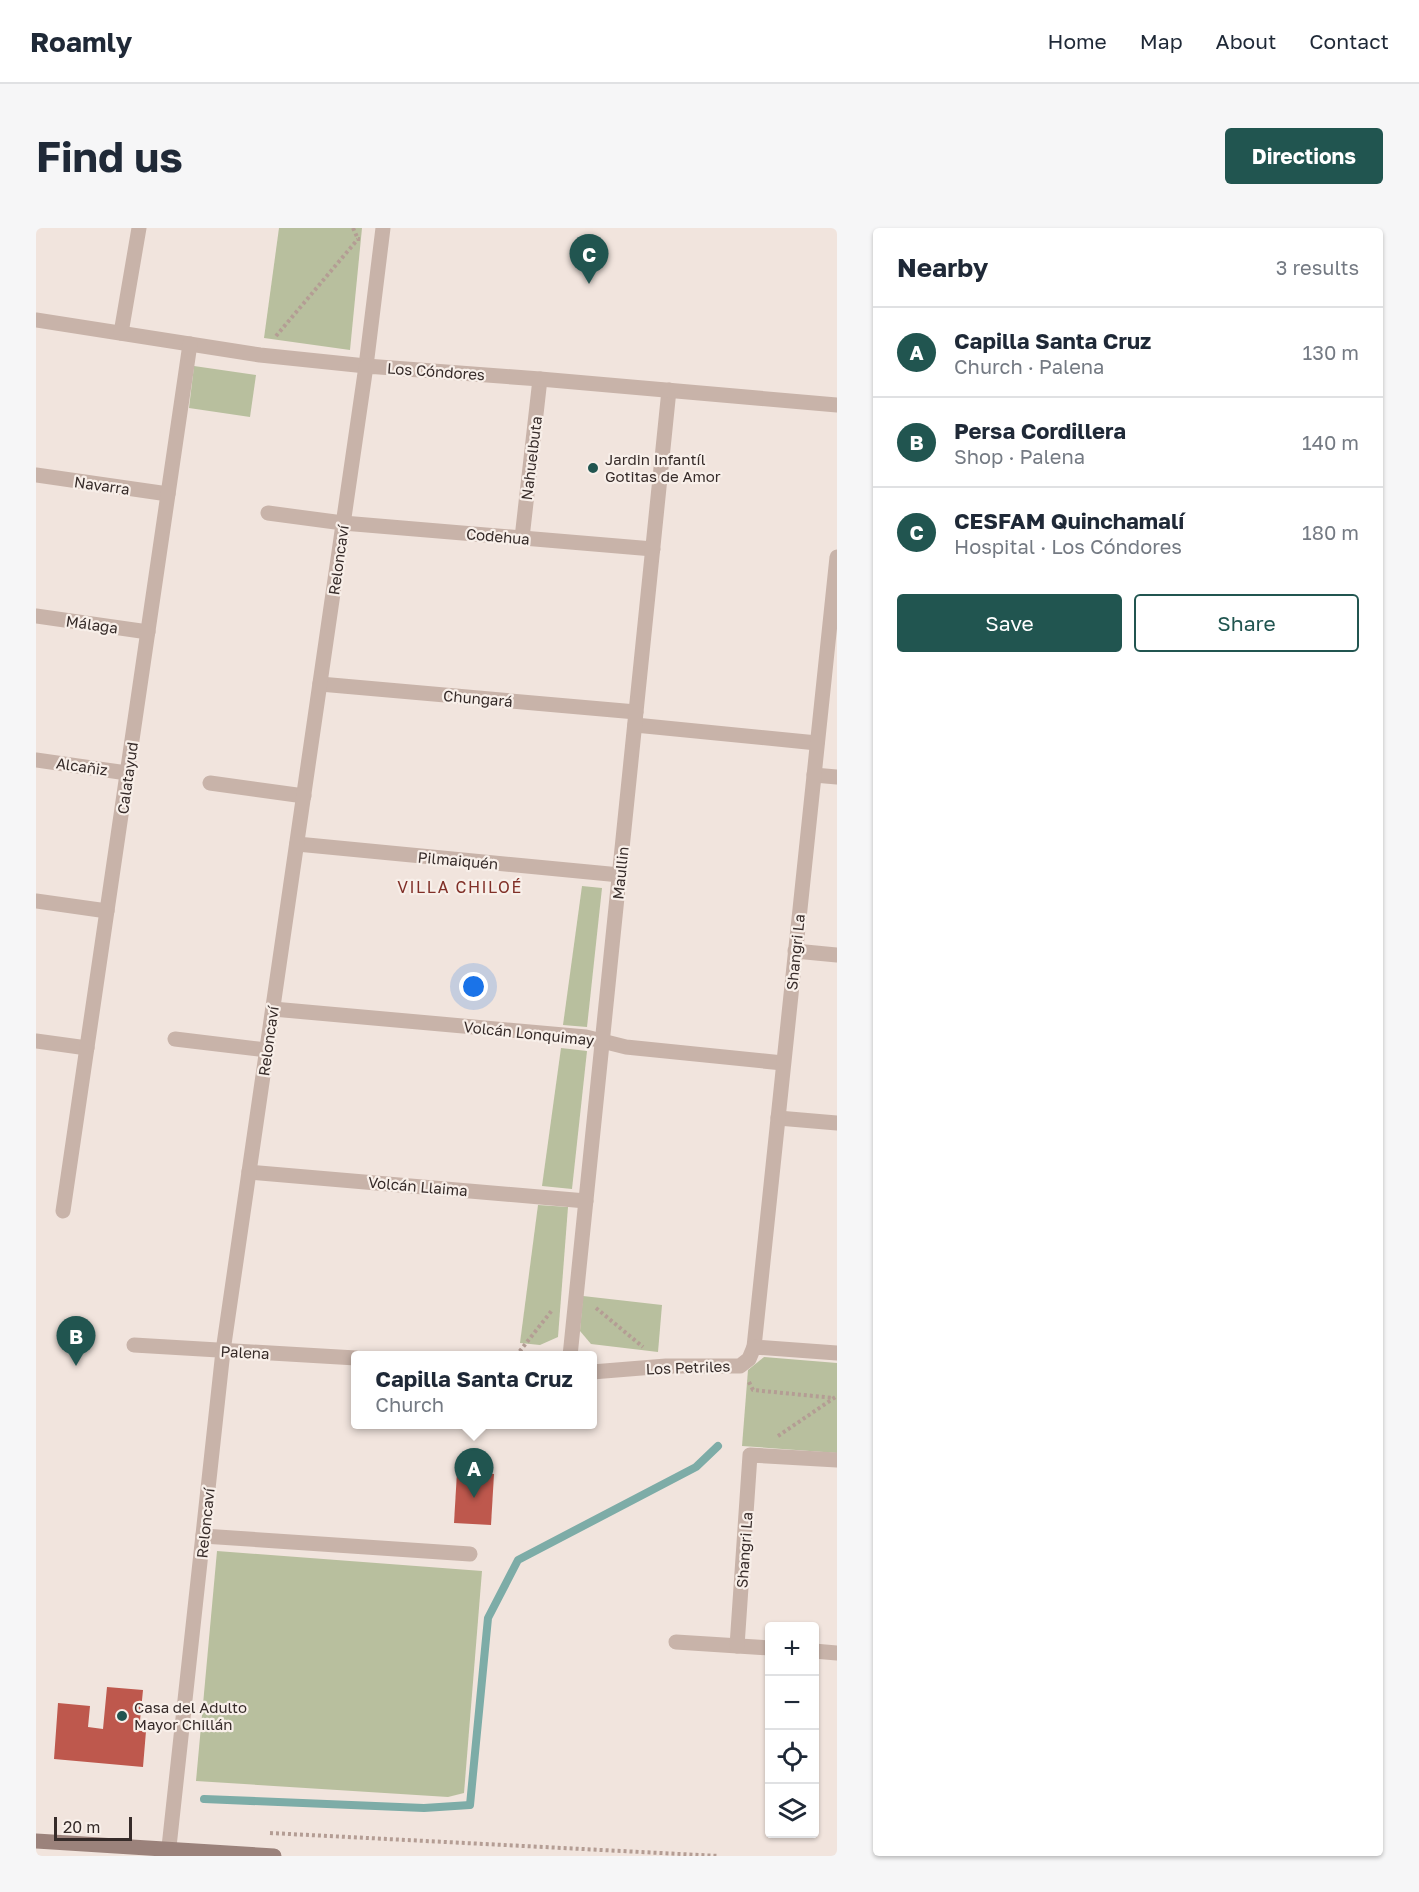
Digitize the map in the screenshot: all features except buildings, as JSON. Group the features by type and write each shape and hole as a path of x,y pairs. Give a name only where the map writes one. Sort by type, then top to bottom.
{"main road":[{"path":"36,1841 169,1852 274,1856"}],"street":[{"path":"121,333 139,228"},
{"name":"Reloncaví","path":"169,1852 223,1351 366,366 383,228"},
{"name":"Los Cóndores","path":"36,320 260,355 366,366 837,405"},
{"name":"Calatayud","path":"63,1212 190,344"},
{"name":"Nahuelbuta","path":"522,538 540,379"},
{"name":"Maullin","path":"570,1351 669,390"},
{"name":"Navarra","path":"36,475 168,494"},
{"name":"Codehua","path":"268,513 343,523 653,549"},
{"name":"Shangri La","path":"754,1347 817,743 835,596 837,557"},
{"name":"Málaga","path":"36,616 148,632"},
{"name":"Chungará","path":"320,684 635,718 817,743"},
{"name":"Alcañiz","path":"36,760 128,772"},
{"path":"814,775 837,777"},
{"path":"210,783 304,796"},
{"name":"Pilmaiquén","path":"297,844 620,875"},
{"path":"36,900 107,911"},
{"path":"795,951 837,955"},
{"name":"Volcán Lonquimay","path":"273,1009 586,1037 626,1047 783,1063"},
{"path":"174,1039 267,1050"},
{"path":"36,1041 87,1048"},
{"path":"778,1118 837,1123"},
{"name":"Volcán Llaima","path":"249,1172 586,1201"},
{"name":"Palena","path":"134,1345 351,1358"},
{"path":"754,1347 837,1353"},
{"name":"Los Petriles","path":"597,1372 666,1366 740,1366 749,1359 754,1347"},
{"path":"750,1455 837,1460"},
{"name":"Shangri La","path":"737,1646 750,1455"},
{"path":"203,1536 470,1554"},
{"path":"676,1641 765,1648"},
{"path":"819,1652 837,1653"}],"path":[{"path":"260,355 358,239"},
{"path":"520,1351 577,1286 666,1366"},
{"path":"740,1366 753,1390 836,1397"},
{"path":"750,1455 836,1397"},
{"path":"267,1833 719,1856"}],"green space":[{"path":"279,228 362,228 350,350 264,338"},
{"path":"194,366 256,375 250,417 189,408"},
{"path":"582,886 602,888 587,1027 563,1025"},
{"path":"561,1048 587,1051 572,1189 542,1186"},
{"path":"538,1205 568,1207 558,1337 540,1345 520,1343"},
{"path":"583,1296 662,1305 658,1352 591,1344 580,1331"},
{"path":"764,1357 837,1363 837,1453 742,1446 748,1370"},
{"path":"217,1551 482,1571 464,1793 448,1797 196,1781"}],"waterway":[{"path":"204,1799 424,1808 470,1805 488,1618 518,1560 696,1467 718,1446"}],"place":[{"name":"CESFAM Quinchamalí","path":"589,284"},
{"name":"Jardin Infantíl Gotitas de Amor","path":"593,468"},
{"name":"Persa Cordillera","path":"76,1366"},
{"name":"Capilla Santa Cruz","path":"474,1498"},
{"name":"Casa del Adulto Mayor Chillán","path":"122,1716"}],"district":[{"name":"VILLA CHILOÉ","path":"460,887"}]}
